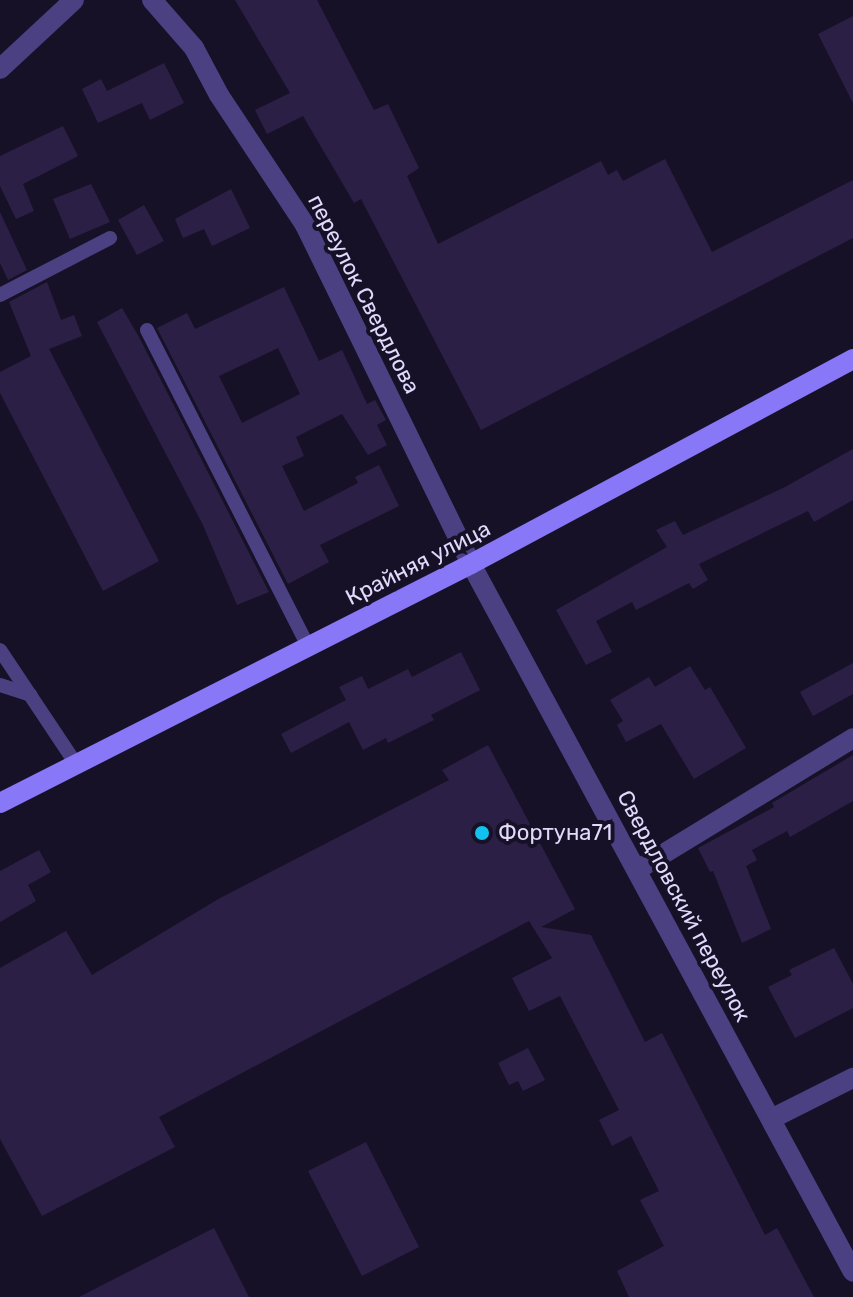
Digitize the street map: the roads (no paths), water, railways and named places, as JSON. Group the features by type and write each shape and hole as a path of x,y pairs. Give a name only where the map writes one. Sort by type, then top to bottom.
{"main road":[{"name":"Крайняя улица","path":"0,803 471,564 853,359"}],"street":[{"path":"0,69 74,0"},
{"name":"переулок Свердлова","path":"152,0 194,48 219,95 318,249 471,564"},
{"name":"Свердловский переулок","path":"471,564 853,1272"},
{"path":"637,870 853,738"},
{"path":"771,1119 853,1078"}],"lane":[{"path":"0,295 110,238"},
{"path":"147,330 308,646"},
{"path":"0,650 76,764"},
{"path":"0,685 30,695"}],"place":[{"name":"Фортуна71","path":"482,833"}]}
